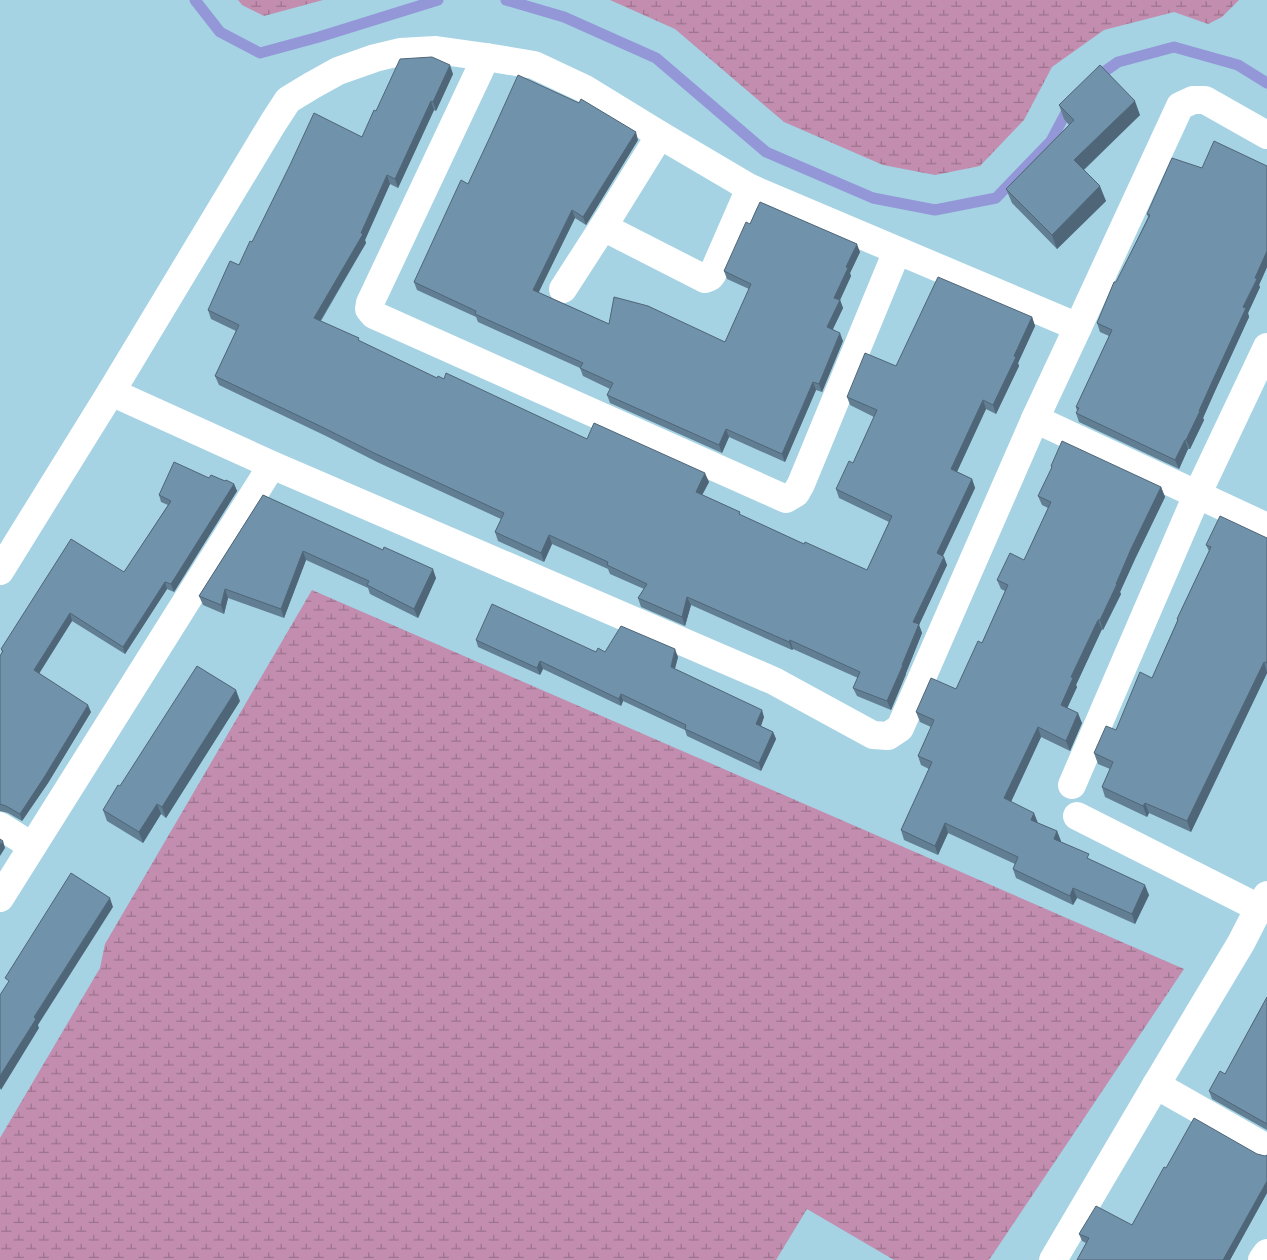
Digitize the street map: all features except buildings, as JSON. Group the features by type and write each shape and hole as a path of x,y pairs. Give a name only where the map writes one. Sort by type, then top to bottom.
{"street":[{"path":"0,571 288,100 338,71 375,58 400,52 436,50 534,65 585,89 750,188 1078,327"},
{"path":"486,57 370,302 369,309 374,316 786,499 796,493 801,484 897,251"},
{"path":"111,392 272,465 774,681 873,735 888,736 900,728 1035,419 1180,106 1193,100 1205,100 1267,135"},
{"path":"563,289 660,135"},
{"path":"602,227 705,279 713,273 750,188"},
{"path":"1072,784 1197,495 1267,347"},
{"path":"1035,419 1267,527"},
{"path":"0,898 272,465"},
{"path":"1053,1260 1241,943 1263,902 1077,816"},
{"path":"0,826 32,846"},
{"path":"1156,1084 1267,1148"},
{"path":"1262,1260 1267,1253"}],"green space":[{"path":"238,0 323,0 264,16 242,5"},
{"path":"610,0 1239,0 1222,17 1208,24 1174,12 1104,30 1052,67 1024,120 980,166 935,175 883,165 784,122 675,29"},
{"path":"312,590 1184,969 989,1260 894,1260 807,1209 776,1260 0,1260 0,1138 100,968 105,944"}],"waterway":[{"path":"195,0 220,32 260,53 319,37 438,0"},
{"path":"506,0 564,17 656,58 766,152 873,198 935,210 996,198 1051,141 1070,105"},
{"path":"1094,79 1118,62 1174,47 1238,65 1267,83"}]}
